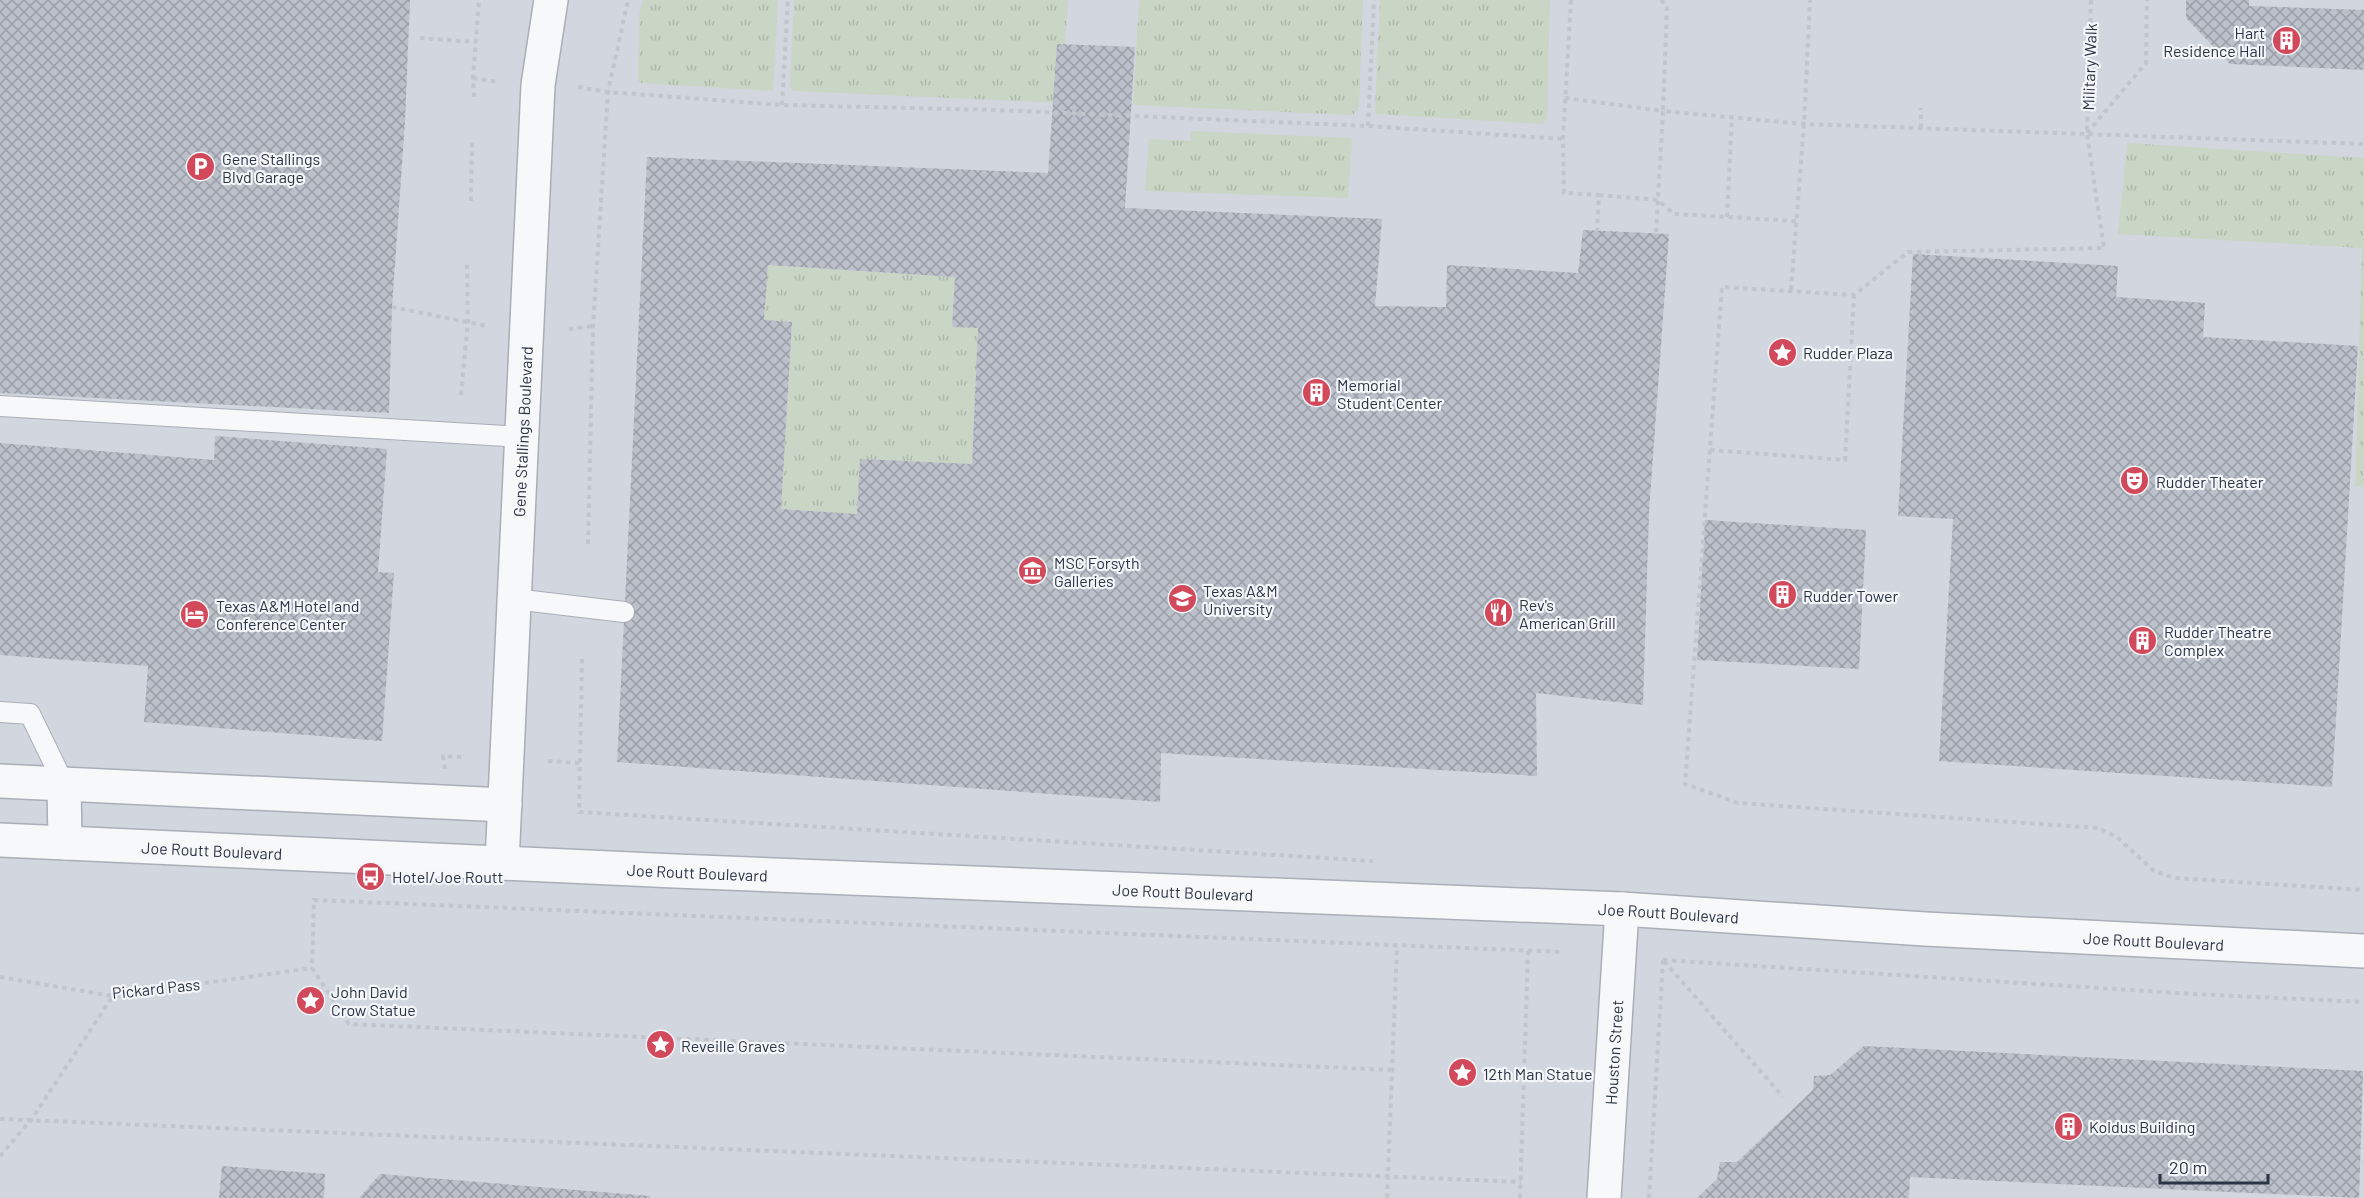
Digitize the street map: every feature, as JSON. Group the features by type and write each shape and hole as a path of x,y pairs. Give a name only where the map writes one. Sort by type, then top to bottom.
{"street":[{"name":"Gene Stallings Boulevard","path":"502,863 538,85 551,0"},
{"path":"0,781 505,805"},
{"path":"64,784 65,843"},
{"name":"Joe Routt Boulevard","path":"0,840 1622,909 1914,928 2364,951"},
{"name":"Houston Street","path":"1604,1198 1622,909"}],"lane":[{"path":"0,406 522,437"},
{"path":"514,599 624,612"},
{"path":"0,712 30,714 64,784"}],"path":[{"path":"474,97 473,78 479,0"},
{"path":"588,544 593,326 608,92 628,0"},
{"path":"782,105 788,0"},
{"path":"1368,126 1374,0"},
{"path":"1571,0 1563,139 1564,193 1659,200 1674,214 1797,222"},
{"path":"1656,234 1667,6 1660,0"},
{"path":"1791,290 1804,124 1810,0"},
{"name":"Military Walk","path":"1854,295 1908,252 2104,249 2087,134 2091,0"},
{"path":"2087,134 2146,63 2147,0"},
{"path":"420,38 476,42"},
{"path":"473,78 498,82"},
{"path":"579,87 608,92 782,105 995,110 1368,126 1563,139"},
{"path":"1565,98 1663,111 1804,124 2364,144"},
{"path":"1921,108 1921,128"},
{"path":"1727,217 1732,118"},
{"path":"471,201 472,138"},
{"path":"1597,231 1599,195"},
{"path":"461,395 468,321 467,264"},
{"path":"1710,450 1845,460 1854,295 1722,287 1685,784 1738,803 2098,828 2117,837 2154,871 2175,878 2364,890"},
{"path":"392,307 487,326"},
{"path":"569,329 593,326"},
{"path":"582,659 579,812 1385,862"},
{"path":"443,756 465,757"},
{"path":"548,761 580,763"},
{"path":"1392,1070 349,1024 312,968 314,900 588,910 1396,947 1562,952"},
{"path":"1387,1198 1396,947"},
{"path":"1520,1198 1528,951"},
{"path":"1663,960 2181,993 2364,1002"},
{"path":"1663,960 1783,1097"},
{"path":"1649,1198 1663,960"},
{"name":"Pickard Pass","path":"0,977 113,996 312,968"},
{"path":"0,1156 31,1120 113,996"},
{"path":"0,1119 1521,1182"}],"shaded area":[{"name":"Texas A&M University","path":"0,0 2364,0 2364,1198 0,1198"}],"green space":[{"path":"643,0 778,0 773,91 640,83 638,80 639,15"},
{"path":"794,0 1068,0 1061,103 793,91 790,85"},
{"path":"1139,0 1363,0 1359,107 1353,115 1133,105"},
{"path":"1380,0 1550,0 1547,118 1542,124 1377,114 1375,111"},
{"path":"1191,131 1350,138 1352,141 1348,198 1145,191 1149,139 1191,141"},
{"path":"2127,143 2364,158 2364,487 2355,486 2362,248 2118,234"},
{"path":"768,265 955,277 952,326 978,328 972,464 860,459 857,514 781,509 792,322 764,320"}],"building":[{"name":"Gene Stallings Blvd Garage","path":"0,0 410,0 405,121 392,307 389,413 0,393"},
{"name":"Hart Residence Hall","path":"2186,0 2249,0 2249,6 2364,10 2364,70 2230,64 2186,18"},
{"name":"Memorial Student Center","path":"1057,44 1135,47 1125,208 1382,219 1375,306 1446,307 1447,265 1578,273 1583,230 1669,234 1649,512 1643,705 1536,693 1537,776 1161,753 1160,802 617,762 647,157 1048,173","holes":["768,265 955,277 952,327 978,328 972,464 860,459 857,514 781,509 792,322 764,320"]},
{"name":"Rudder Theatre Complex","path":"1913,254 2118,266 2116,297 2205,303 2203,337 2358,346 2332,787 1939,761 1953,519 1898,516"},
{"name":"Texas A&M Hotel and Conference Center","path":"215,436 387,449 378,572 394,573 382,741 144,722 148,666 0,655 0,443 214,460"},
{"name":"Rudder Tower","path":"1705,520 1866,530 1859,669 1697,660"},
{"name":"Koldus Building","path":"1864,1046 2363,1071 2359,1198 1910,1177 1909,1198 1697,1198 1717,1179 1720,1162 1737,1162 1813,1090 1814,1076 1830,1075"},
{"path":"222,1166 325,1174 324,1198 219,1198"},
{"path":"380,1174 650,1196 650,1198 359,1198"}],"place":[{"name":"Hart Residence Hall","path":"2286,41"},
{"name":"Gene Stallings Blvd Garage","path":"201,167"},
{"name":"Rudder Plaza","path":"1782,352"},
{"name":"Memorial Student Center","path":"1316,393"},
{"name":"Rudder Theater","path":"2135,481"},
{"name":"MSC Forsyth Galleries","path":"1033,571"},
{"name":"Rudder Tower","path":"1782,595"},
{"name":"Texas A&M University","path":"1182,599"},
{"name":"Rev's American Grill","path":"1498,613"},
{"name":"Texas A&M Hotel and Conference Center","path":"195,614"},
{"name":"Rudder Theatre Complex","path":"2143,640"},
{"name":"Hotel/Joe Routt","path":"371,876"},
{"name":"John David Crow Statue","path":"310,1000"},
{"name":"Reveille Graves","path":"660,1045"},
{"name":"12th Man Statue","path":"1462,1073"},
{"name":"Koldus Building","path":"2068,1126"}]}
